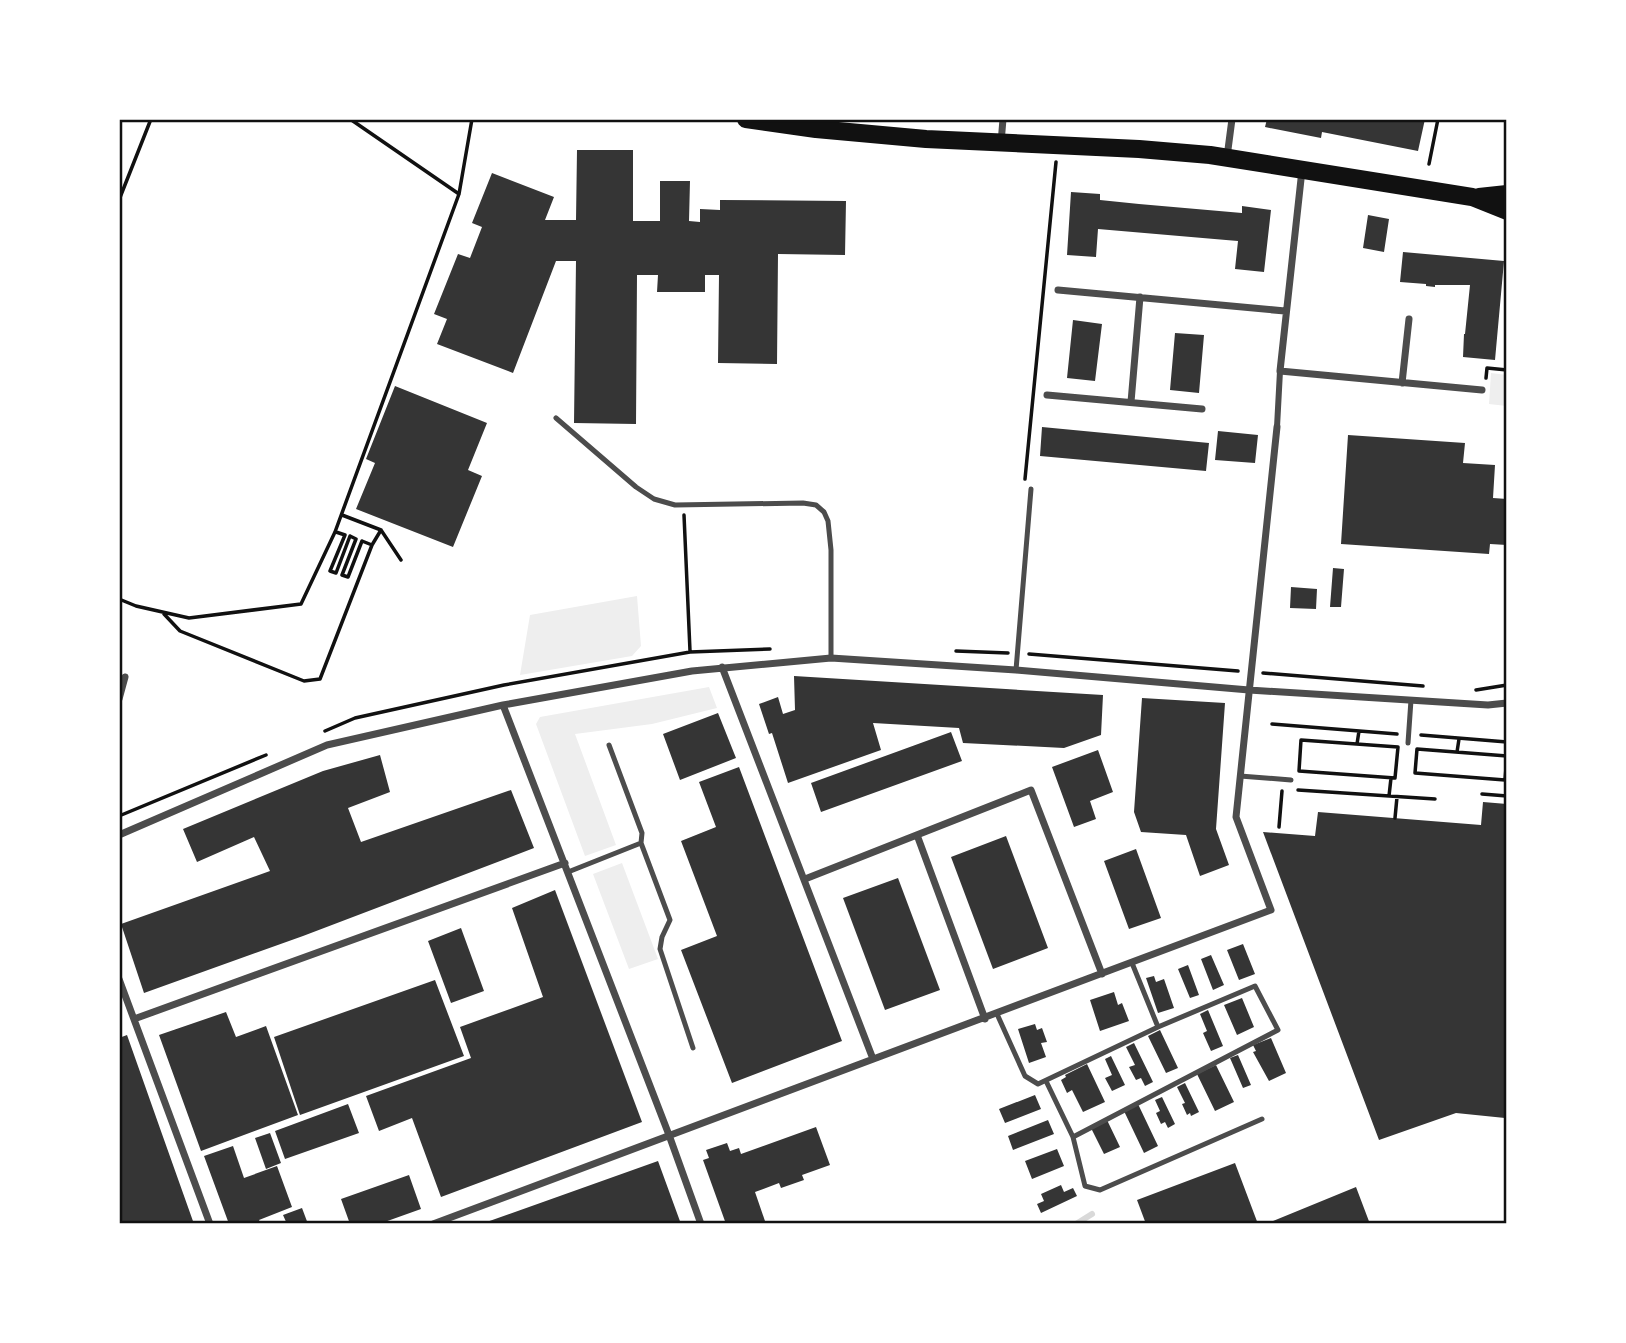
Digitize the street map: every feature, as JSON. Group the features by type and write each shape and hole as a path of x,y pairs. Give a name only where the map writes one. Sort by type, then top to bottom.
{"main road":[{"path":"746,119 816,129 1001,144 1139,149 1227,158 1472,197 1507,211"},
{"path":"1472,197 1507,194"}],"street":[{"path":"1001,144 1003,119"},
{"path":"1227,158 1232,119"},
{"path":"438,1223 1271,910 1236,817 1277,427 1285,311 1302,169"},
{"path":"1058,290 1285,311"},
{"path":"1130,402 1140,297"},
{"path":"1402,383 1409,319"},
{"path":"1280,371 1482,390"},
{"path":"1047,395 1202,409"},
{"path":"119,835 327,745 503,705 722,667 831,658 1016,670 1250,690 1488,705 1507,703"},
{"path":"722,667 873,1059"},
{"path":"119,699 125,677"},
{"path":"503,705 701,1224"},
{"path":"805,879 1031,790 1102,974"},
{"path":"917,835 985,1019"},
{"path":"134,1019 565,863"},
{"path":"119,979 210,1224"}],"lane":[{"path":"555,418 636,487 654,499 675,505 816,505 824,512 828,521 831,550 831,658"},
{"path":"1016,670 1031,489"},
{"path":"1408,743 1411,700"},
{"path":"609,745 642,833 641,843 670,920 660,949 693,1048"},
{"path":"1240,776 1292,779"},
{"path":"568,872 641,843"},
{"path":"1132,963 1158,1027"},
{"path":"997,1014 1025,1076 1038,1084 1158,1027 1255,986 1278,1030 1073,1137"},
{"path":"1046,1081 1073,1137 1086,1186 1100,1189 1262,1119"}],"path":[{"path":"119,200 151,119"},
{"path":"350,119 459,194"},
{"path":"119,599 189,618 301,604 342,515 459,194 472,119"},
{"path":"1429,164 1438,119"},
{"path":"1031,489 1025,480 1058,146"},
{"path":"1507,335 1507,348"},
{"path":"1482,390 1487,368 1507,370"},
{"path":"684,504 692,671"},
{"path":"342,515 381,530 401,560"},
{"path":"163,612 180,631 304,681 320,679 372,545 381,530"},
{"path":"335,532 345,536 330,571 336,573 351,536 356,539 342,575 348,577 362,541 372,545"},
{"path":"318,734 355,718 504,685 690,652 776,649"},
{"path":"950,651 1017,653 1423,686"},
{"path":"1476,690 1507,685"},
{"path":"1272,724 1397,734"},
{"path":"1357,744 1359,730"},
{"path":"1419,735 1507,742"},
{"path":"1457,752 1459,738"},
{"path":"1301,740 1398,747 1395,778 1391,778 1299,771 1301,740"},
{"path":"1417,749 1457,752 1507,756 1505,780 1415,774 1417,749"},
{"path":"119,816 268,754"},
{"path":"1389,796 1391,778"},
{"path":"1279,827 1282,789 1435,799"},
{"path":"1482,794 1507,796"},
{"path":"1395,818 1397,797"}],"shaded area":[{"path":"1491,373 1507,375 1507,406 1489,404"},
{"path":"637,596 641,646 632,656 520,675 530,615"},
{"path":"709,687 717,708 652,724 575,734 616,845 585,856 536,724 540,717"},
{"path":"622,863 658,959 629,969 593,874"}],"building":[{"path":"1267,119 1425,119 1418,151 1322,132 1321,138 1265,127"},
{"path":"577,150 633,150 633,221 660,221 660,181 690,181 689,221 700,222 700,209 720,210 720,200 846,201 845,255 778,254 777,364 718,363 719,275 705,275 705,292 657,292 658,275 637,275 636,424 574,423 576,261 556,261 513,373 437,344 447,319 434,314 458,254 470,258 482,227 472,223 492,173 554,197 545,220 576,220"},
{"path":"1071,192 1100,194 1100,200 1139,204 1242,213 1242,206 1271,210 1264,272 1235,269 1238,241 1098,229 1096,257 1067,255"},
{"path":"1368,215 1389,219 1384,252 1363,248"},
{"path":"1403,252 1504,261 1495,360 1463,357 1470,285 1435,287 1400,282"},
{"path":"1073,320 1102,324 1095,381 1067,378"},
{"path":"1175,333 1204,335 1199,393 1170,390"},
{"path":"395,386 487,423 468,470 482,476 453,547 356,509 375,463 366,459"},
{"path":"1042,427 1209,443 1206,471 1040,456"},
{"path":"1218,431 1258,435 1255,463 1215,460"},
{"path":"1348,435 1465,443 1463,463 1495,465 1493,498 1507,499 1507,545 1490,544 1489,554 1341,544"},
{"path":"1333,568 1344,569 1341,607 1330,607"},
{"path":"1291,587 1317,589 1316,609 1290,608"},
{"path":"794,676 1103,695 1101,735 1064,748 963,743 959,728 873,723 881,750 788,783 772,733 769,734 759,704 778,697 783,714 795,710"},
{"path":"1142,698 1225,703 1216,829 1229,865 1200,876 1186,835 1141,832 1134,812"},
{"path":"718,713 736,758 680,780 663,734"},
{"path":"951,732 962,761 821,812 811,783"},
{"path":"1098,750 1113,792 1090,801 1096,819 1074,827 1052,767"},
{"path":"380,755 390,792 348,808 361,842 511,790 534,848 144,993 121,924 270,871 254,837 197,862 183,829 323,771"},
{"path":"739,767 842,1041 732,1083 681,950 717,936 681,841 716,827 699,782"},
{"path":"1483,802 1507,804 1505,1118 1456,1113 1379,1140 1263,832 1315,836 1318,812 1481,825"},
{"path":"1006,836 1048,948 993,969 951,857"},
{"path":"1136,849 1161,918 1129,929 1104,861"},
{"path":"898,878 940,990 885,1010 843,898"},
{"path":"555,890 642,1122 441,1197 412,1118 379,1131 366,1096 471,1058 460,1027 543,997 512,908"},
{"path":"461,928 484,991 451,1003 428,941"},
{"path":"1243,944 1255,974 1239,980 1227,950"},
{"path":"1211,955 1224,985 1213,990 1201,959"},
{"path":"1188,965 1199,995 1190,998 1178,969"},
{"path":"1154,976 1156,982 1164,979 1174,1008 1158,1013 1146,978"},
{"path":"435,980 464,1056 300,1115 274,1037"},
{"path":"1114,992 1118,1005 1122,1003 1129,1021 1100,1031 1090,1000"},
{"path":"1242,998 1254,1027 1237,1035 1224,1005"},
{"path":"1208,1010 1223,1046 1211,1051 1203,1033 1207,1031 1200,1014"},
{"path":"226,1012 236,1037 266,1026 298,1115 201,1151 159,1035"},
{"path":"1035,1024 1037,1030 1042,1028 1047,1042 1041,1043 1046,1057 1029,1063 1018,1029"},
{"path":"1160,1030 1178,1068 1166,1073 1148,1036"},
{"path":"127,1035 194,1224 119,1224 119,1038"},
{"path":"1271,1038 1286,1073 1269,1081 1253,1052 1256,1051 1253,1045"},
{"path":"1134,1043 1153,1082 1145,1086 1141,1078 1136,1080 1129,1067 1135,1065 1126,1047"},
{"path":"1238,1055 1251,1085 1243,1088 1230,1058"},
{"path":"1111,1056 1125,1085 1112,1091 1105,1078 1112,1075 1105,1059"},
{"path":"1087,1064 1105,1102 1083,1112 1072,1090 1067,1093 1061,1080 1065,1075"},
{"path":"1216,1065 1234,1102 1215,1111 1197,1074"},
{"path":"1185,1083 1199,1112 1191,1116 1190,1113 1187,1115 1182,1104 1185,1103 1177,1087"},
{"path":"1035,1095 1041,1109 1005,1123 999,1109"},
{"path":"1162,1097 1175,1124 1168,1128 1165,1122 1161,1124 1156,1113 1160,1111 1155,1100"},
{"path":"348,1104 359,1133 285,1159 275,1131"},
{"path":"1138,1104 1158,1146 1144,1153 1124,1111"},
{"path":"1048,1120 1054,1134 1013,1150 1008,1136"},
{"path":"1107,1120 1120,1147 1104,1154 1091,1128"},
{"path":"816,1127 830,1165 802,1175 804,1180 781,1188 779,1183 755,1192 766,1224 726,1224 703,1160 709,1158 706,1150 727,1143 730,1151 739,1148 741,1154"},
{"path":"270,1133 281,1163 266,1169 255,1138"},
{"path":"233,1146 244,1178 277,1166 292,1207 259,1220 261,1224 229,1224 204,1156"},
{"path":"1057,1149 1064,1166 1032,1179 1025,1161"},
{"path":"658,1161 681,1224 481,1224"},
{"path":"1235,1163 1258,1224 1146,1224 1137,1200"},
{"path":"409,1175 421,1209 379,1224 350,1224 341,1199"},
{"path":"1061,1185 1064,1192 1073,1188 1077,1196 1041,1213 1037,1204 1044,1201 1041,1194"},
{"path":"1356,1187 1370,1224 1266,1224"},
{"path":"302,1208 308,1224 287,1224 283,1215"}],"waterway":[{"path":"1076,1224 1092,1214"}]}
